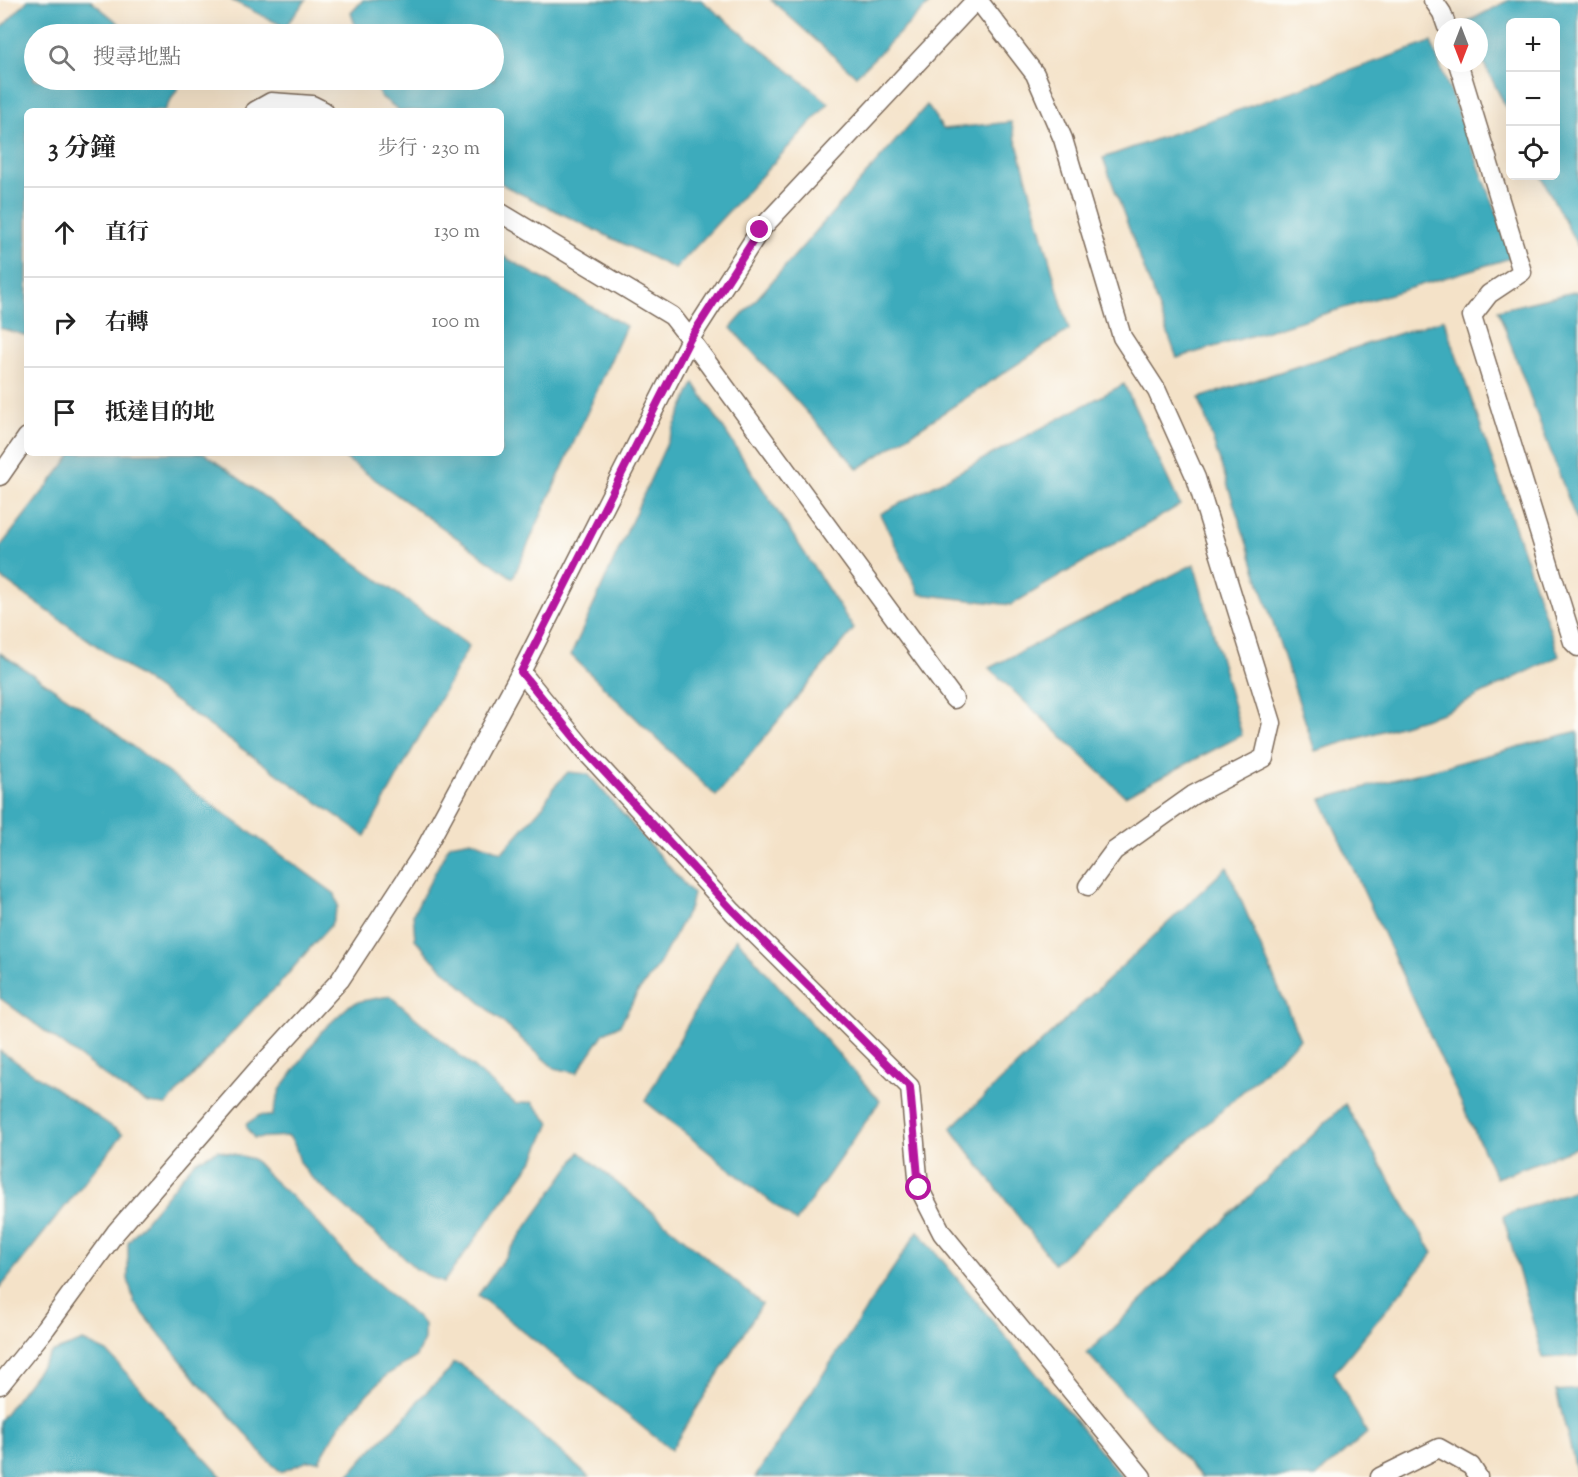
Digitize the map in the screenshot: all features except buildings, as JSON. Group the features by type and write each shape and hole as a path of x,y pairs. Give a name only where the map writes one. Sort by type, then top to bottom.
{"lane":[{"path":"0,1385 46,1328 116,1232 259,1068 340,980 423,853 521,672 690,339 760,230 977,0 1035,74 1063,139 1122,337 1157,391 1196,478 1272,723 1264,758 1193,795 1114,851 1088,886"},
{"path":"1433,0 1444,18"},
{"path":"1461,72 1522,272 1489,294 1472,316 1573,642 1578,647"},
{"path":"260,108 271,102 312,105 318,108"},
{"path":"504,215 672,316 954,699"},
{"path":"0,476 24,440"},
{"path":"521,672 586,752 734,912 910,1087 919,1188 942,1233 1142,1477"},
{"path":"1380,1477 1439,1448 1471,1466 1479,1477"}],"water":[{"path":"28,0 90,0 120,24 24,24 24,90 177,90 166,108 24,108 24,335 0,328 0,29"},
{"path":"231,0 306,0 287,24 279,24"},
{"path":"363,0 701,0 829,103 675,269 504,185 504,108 396,108 380,96 378,90 504,90 504,24 355,24 351,13"},
{"path":"771,0 933,0 856,76"},
{"path":"1509,0 1578,0 1578,247 1543,180 1560,180 1560,18 1506,18 1506,107 1488,72 1488,18 1474,18"},
{"path":"1431,42 1434,50 1434,72 1443,72 1514,257 1177,358 1103,158"},
{"path":"927,105 943,129 1011,122 1069,330 858,469 731,328"},
{"path":"504,257 626,326 513,578 342,456 504,456"},
{"path":"1578,291 1578,525 1498,310"},
{"path":"1444,319 1559,656 1443,713 1315,751 1199,398"},
{"path":"694,383 854,629 716,796 571,655"},
{"path":"1124,384 1180,505 1011,605 920,594 880,514"},
{"path":"71,456 208,456 469,646 365,836 0,577 0,547"},
{"path":"1194,564 1242,735 1125,796 989,668"},
{"path":"0,653 86,710 141,753 335,894 338,906 331,925 277,987 262,1000 166,1105 148,1103 125,1090 0,998"},
{"path":"1578,731 1578,1147 1496,1178 1321,799"},
{"path":"568,772 588,774 693,894 690,907 657,968 638,992 620,1025 604,1033 577,1073 554,1068 433,960 415,939 413,914 450,844 471,840 502,852 543,806 553,788"},
{"path":"1227,867 1300,1039 1054,1264 951,1128"},
{"path":"736,938 880,1101 796,1222 645,1101"},
{"path":"390,996 516,1104 532,1102 550,1123 534,1159 443,1283 417,1270 309,1175 300,1162 289,1136 254,1138 246,1124 260,1115 272,1116 280,1090 322,1031 350,1005"},
{"path":"0,1051 123,1134 0,1288"},
{"path":"1345,1104 1433,1253 1334,1373 1367,1433 1316,1477 1201,1477 1087,1353"},
{"path":"218,1150 253,1159 308,1212 350,1259 424,1324 424,1340 415,1358 388,1374 368,1393 340,1425 319,1461 308,1461 281,1472 265,1458 244,1431 199,1383 134,1302 128,1279 128,1242 194,1162"},
{"path":"580,1152 762,1304 671,1450 478,1295"},
{"path":"1578,1189 1578,1356 1543,1358 1503,1216"},
{"path":"918,1231 1122,1477 755,1477"},
{"path":"83,1341 107,1352 222,1477 0,1477 0,1420 51,1353"},
{"path":"453,1363 460,1364 589,1477 347,1477 409,1413 420,1398 449,1371"},
{"path":"1578,1389 1578,1477 1556,1391"}],"route":[{"path":"760,230 690,339 521,672 586,752 734,912 910,1087 919,1188"}]}
